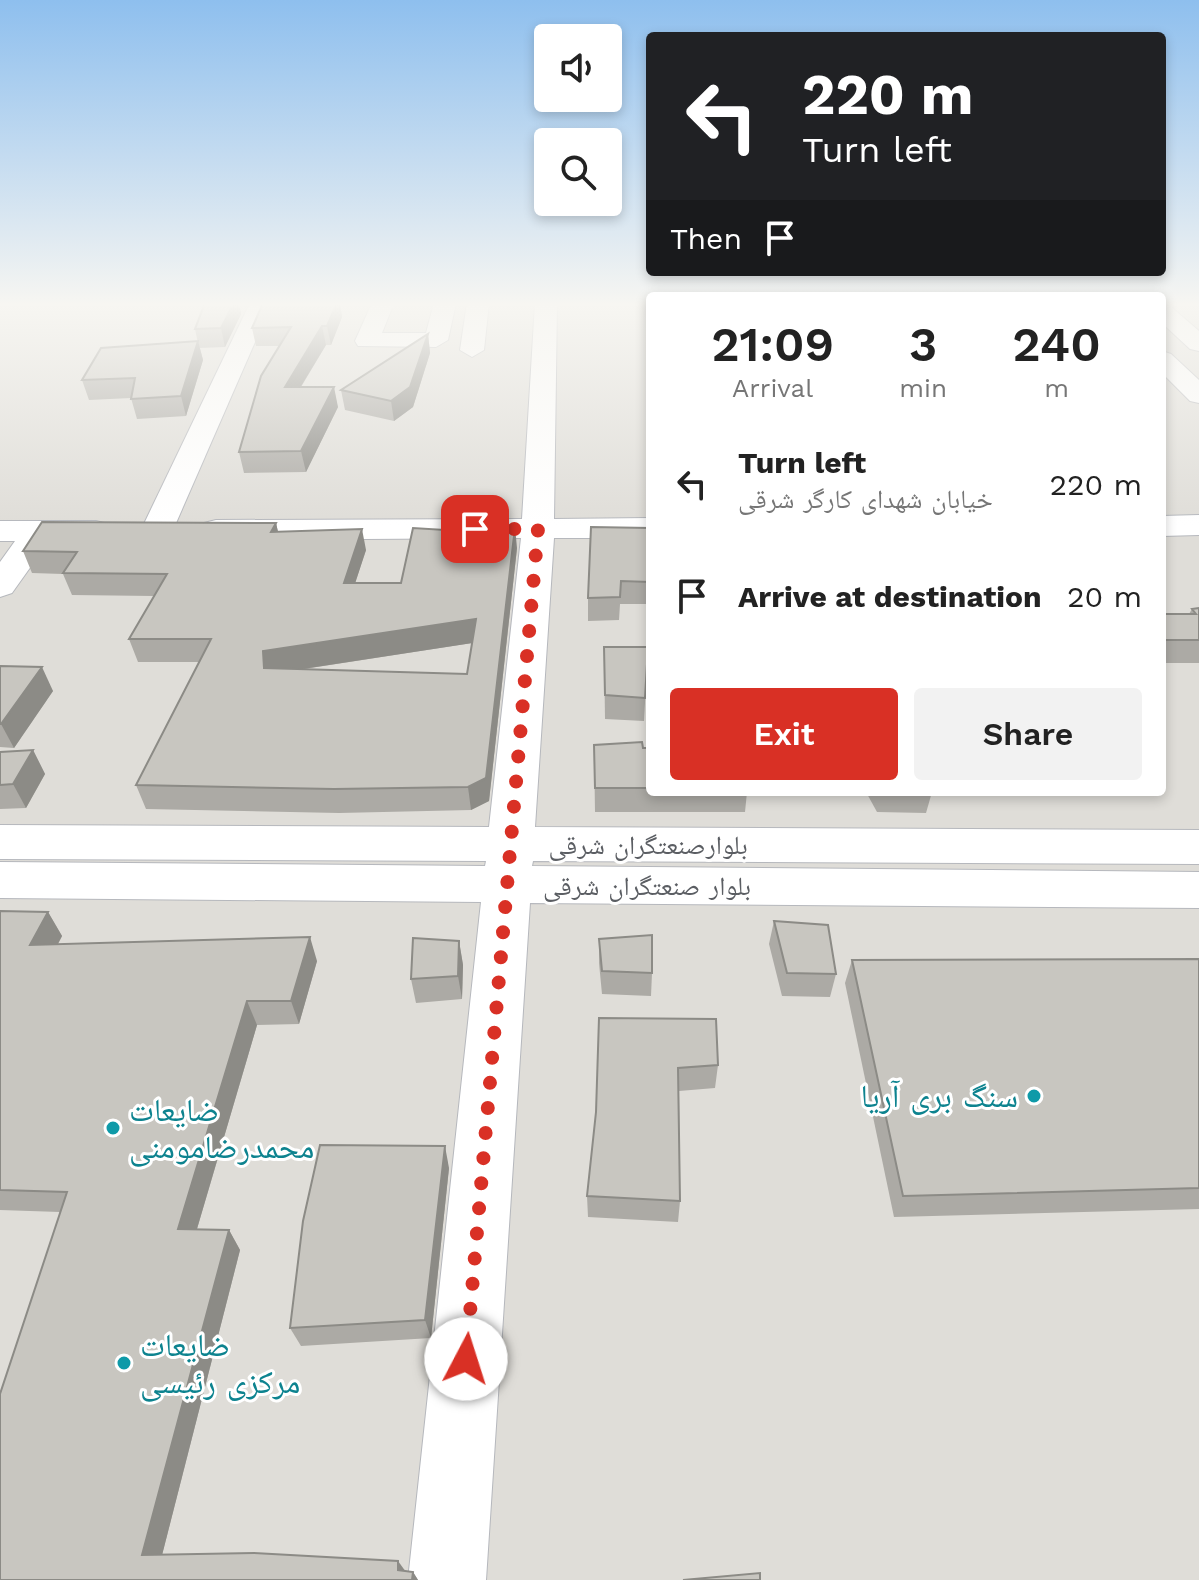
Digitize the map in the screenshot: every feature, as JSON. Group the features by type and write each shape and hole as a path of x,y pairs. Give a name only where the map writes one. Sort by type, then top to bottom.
{"street":[{"path":"157,530 227,377"},
{"path":"447,1580 538,529 543,377"},
{"path":"1180,377 1199,395"},
{"path":"1166,526 1199,525"},
{"path":"0,531 646,528"},
{"path":"0,586 39,531"},
{"name":"بلوارصنعتگران شرقی","path":"0,842 509,864 1096,846 1199,847"},
{"path":"1096,846 1114,890"},
{"name":"بلوار صنعتگران شرقی","path":"0,880 509,864 1114,890 1199,890"}],"shaded area":[{"path":"0,377 646,377 646,796 1166,796 1166,377 1199,377 1199,1580 0,1580"}],"building":[{"path":"84,377 187,377 181,396 131,399 135,378 82,380"},
{"path":"261,377 291,377 285,387 334,387 301,451 239,452"},
{"path":"362,377 413,377 410,387 391,401 341,390"},
{"path":"42,522 276,523 271,532 362,529 344,583 401,583 413,528 461,531 462,527 515,527 486,778 468,787 334,789 136,785 211,639 129,639 167,574 63,573 77,552 23,551","holes":["476,619 467,674 264,668 263,651"]},
{"path":"591,527 646,528 646,582 621,581 620,597 588,598"},
{"path":"1199,608 1199,640 1166,640 1166,614 1196,614 1192,609"},
{"path":"604,647 646,647 645,698 605,695"},
{"path":"0,666 42,667 1,724 0,724"},
{"path":"642,742 643,748 646,748 646,788 595,788 594,745"},
{"path":"33,750 13,784 0,785 0,752"},
{"path":"0,911 48,912 30,945 310,937 291,1001 247,1001 178,1229 229,1230 142,1555 254,1553 398,1561 398,1570 413,1572 412,1580 0,1580 0,1394 67,1192 0,1190"},
{"path":"774,921 828,925 836,974 787,973"},
{"path":"652,935 652,973 602,971 599,939"},
{"path":"413,938 459,941 458,976 411,979"},
{"name":"سنگ بری آریا","path":"1199,959 1199,1188 903,1196 852,960"},
{"path":"599,1018 716,1019 718,1065 678,1068 680,1201 587,1196 596,1112"},
{"path":"320,1145 445,1146 425,1320 290,1328 303,1221"},
{"path":"760,1573 760,1580 683,1580"}],"place":[{"name":"سنگ بری آریا","path":"1034,1096"},
{"name":"ضایعات محمدرضامومنی","path":"113,1128"},
{"name":"ضایعات مرکزی رئیسی","path":"124,1363"}],"route":[{"path":"466,1359 538,529 475,529"}]}
